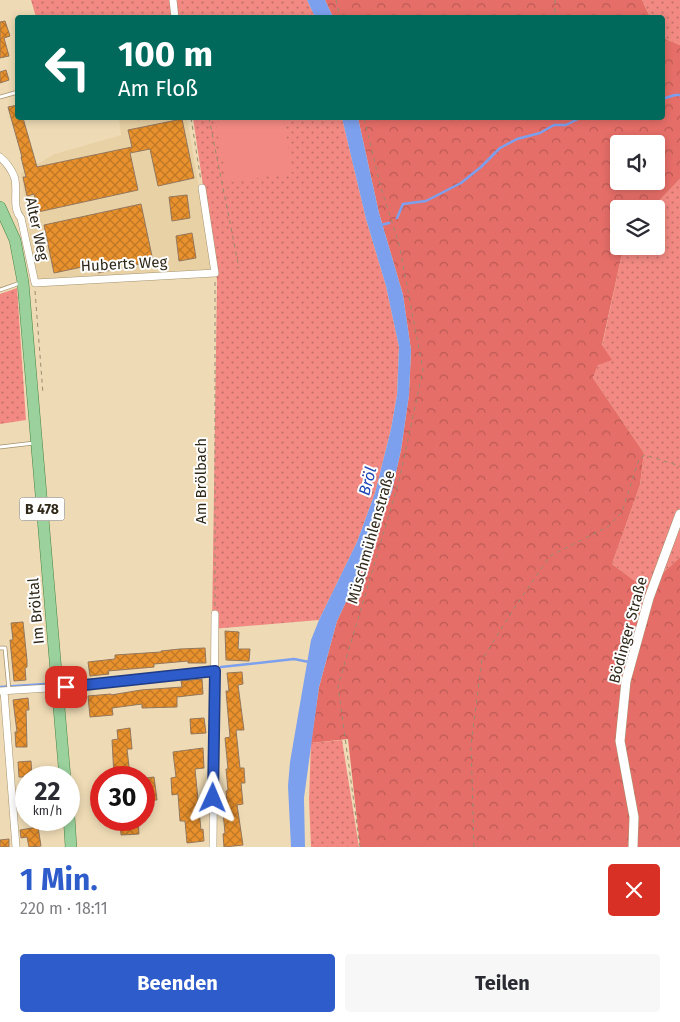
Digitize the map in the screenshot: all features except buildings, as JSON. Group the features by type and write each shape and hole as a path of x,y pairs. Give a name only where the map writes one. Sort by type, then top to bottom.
{"main road":[{"name":"Im Bröltal","path":"0,207 15,240 29,282 37,443 64,766"},
{"path":"70,831 71,847"}],"street":[{"path":"173,0 175,15"},
{"name":"Alter Weg","path":"0,157 6,162 14,177 17,214 21,218 29,282"},
{"path":"202,188 215,273"},
{"name":"Huberts Weg","path":"29,282 215,273"},
{"name":"Bödinger Straße","path":"633,847 634,817 620,740 626,681 649,598 680,514"},
{"path":"213,847 215,614"},
{"path":"16,847 6,689 58,688 215,671"}],"lane":[{"path":"0,97 15,93"},
{"path":"0,290 29,282"},
{"path":"0,448 37,443"},
{"path":"0,648 5,648 6,689"}],"path":[{"path":"336,0 339,15"},
{"path":"555,0 555,15"},
{"path":"191,120 202,188"},
{"path":"209,120 239,268"},
{"name":"Müschmühlenstraße","path":"360,847 338,686 399,481 423,370 399,244 381,188 364,120"},
{"name":"Am Brölbach","path":"215,273 215,614"},
{"path":"474,847 471,744 482,660 512,610 550,556 609,526 622,512 639,459 645,455 680,466"}],"shaded area":[{"path":"31,0 307,0 314,15 177,15 177,13 171,15 35,15"},
{"path":"642,0 680,0 680,45 665,39 665,15 649,15"},
{"path":"119,120 187,120 213,272 36,282 21,173 55,154 121,135"},
{"path":"193,120 342,120 366,219 386,286 399,347 397,395 391,429 375,493 357,542 319,620 212,629 217,280"},
{"path":"215,120 283,120 293,172 227,183"},
{"path":"680,179 680,557 646,589 612,564 640,485 644,453 593,378 598,365 622,255 665,255 665,200 660,200"},
{"path":"17,288 26,420 0,424 0,294"},
{"path":"680,515 680,554 669,547"},
{"path":"342,740 359,847 311,847 309,800 311,743"}],"green space":[{"path":"325,0 642,0 649,15 332,15"},
{"path":"665,39 680,45 680,179 660,200 610,200 610,255 622,255 602,345 612,360 598,365 593,378 644,453 640,485 612,564 646,589 680,557 680,847 360,847 348,739 311,743 319,687 337,621 368,555 392,491 401,450 409,395 411,350 403,295 379,213 358,120 665,120"}],"water":[{"path":"307,0 325,0 332,15 314,15"},
{"path":"342,120 358,120 379,213 403,295 411,350 409,395 401,450 392,491 368,555 337,621 319,687 304,798 305,847 291,847 288,786 290,762 311,640 357,542 375,493 391,429 397,395 399,347 386,286 366,219"}],"waterway":[{"path":"665,98 680,95"},
{"path":"397,218 403,204 426,201 461,183 500,148 517,139 540,133 554,125 566,125 576,120"},
{"path":"381,225 389,223"},
{"path":"221,667 294,659 309,662"},
{"path":"192,670 204,668"},
{"path":"168,672 182,671"},
{"path":"143,675 159,673"},
{"path":"119,678 133,676"},
{"path":"70,682 104,679"},
{"path":"0,687 45,684"}],"route":[{"path":"66,687 215,671 213,798"}],"water label":[{"name":"Bröl","path":"367,481"}]}
